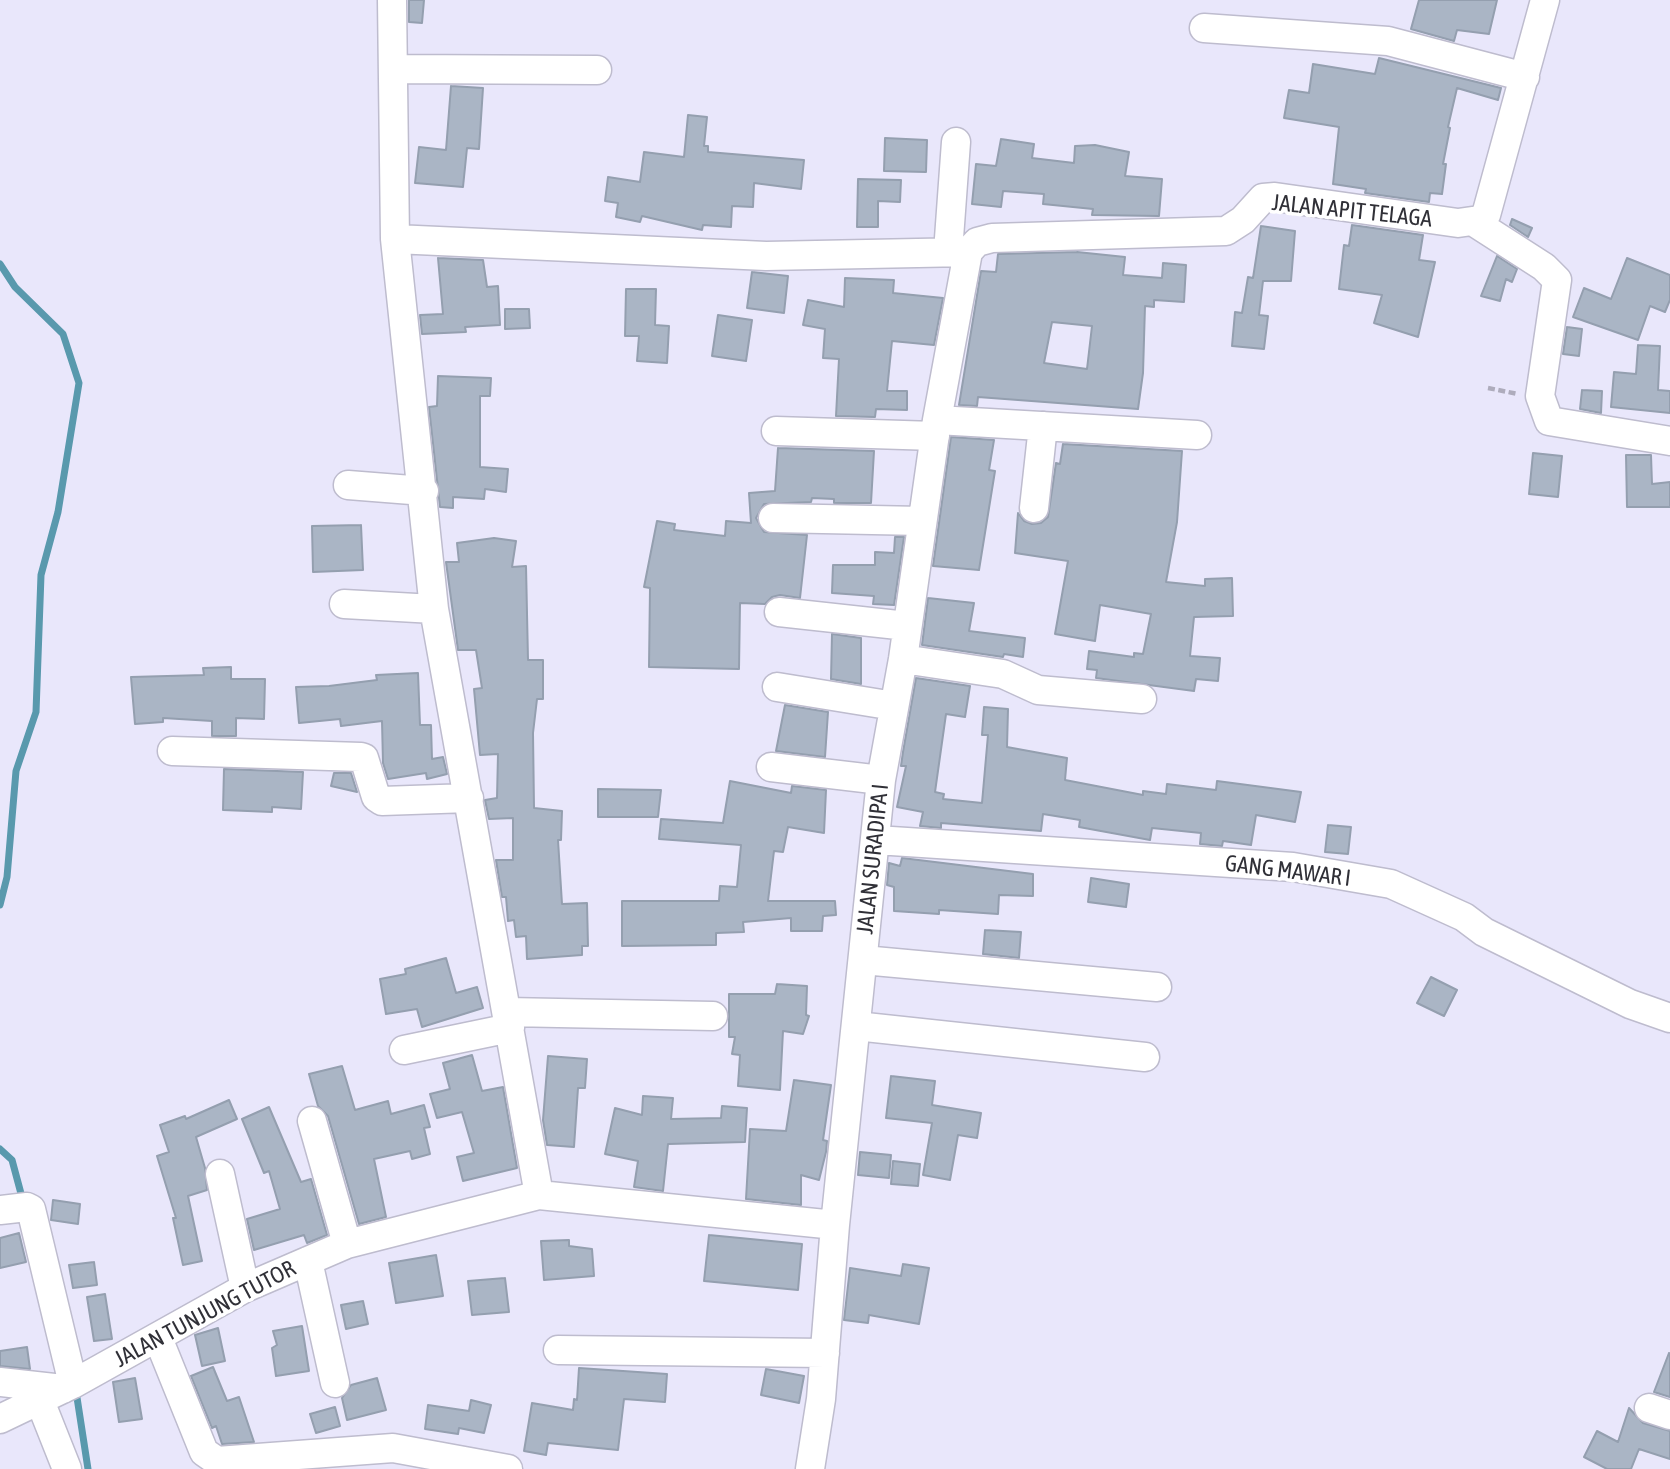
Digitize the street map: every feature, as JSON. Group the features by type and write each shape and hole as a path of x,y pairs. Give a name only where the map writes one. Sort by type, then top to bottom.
{"street":[{"path":"392,0 396,239 424,491 434,609 470,798 539,1195 835,1225"},
{"path":"1545,0 1486,215 1474,222 1544,267 1557,280 1540,396 1549,421 1670,441"},
{"path":"1203,28 1388,41 1525,77"},
{"path":"395,69 597,70"},
{"name":"JALAN SURADIPA I","path":"810,1469 825,1353 835,1225 881,780 936,428 958,252 956,142"},
{"name":"JALAN APIT TELAGA","path":"958,252 992,238 1227,231 1243,220 1263,198 1275,197 1458,223 1474,222"},
{"path":"396,239 766,256 958,252"},
{"path":"1034,508 1043,426"},
{"path":"776,430 1043,426 1197,435"},
{"path":"348,485 424,491"},
{"path":"773,517 922,521"},
{"path":"344,604 434,609"},
{"path":"779,612 907,626"},
{"path":"902,659 1003,674 1038,690 1142,699"},
{"path":"777,687 894,706"},
{"path":"172,751 361,757 364,758 376,797 382,801 470,798"},
{"path":"771,767 881,780"},
{"name":"GANG MAWAR I","path":"876,840 1293,867 1391,884 1464,917 1484,932 1630,1004 1670,1018"},
{"path":"863,960 1157,987"},
{"path":"404,1050 508,1020 713,1016"},
{"path":"856,1026 1145,1057"},
{"path":"312,1121 347,1244"},
{"path":"220,1174 245,1288"},
{"name":"JALAN TUNJUNG TUTOR","path":"0,1419 59,1391 245,1288 347,1244 539,1195"},
{"path":"0,1210 27,1206 31,1209 59,1391 67,1469"},
{"path":"307,1261 335,1383"},
{"path":"158,1338 204,1452 216,1461 393,1448 508,1469"},
{"path":"558,1350 825,1353"},
{"path":"0,1382 59,1391"}],"path":[{"path":"1488,388 1506,393"}],"building":[{"path":"409,0 424,0 422,23 409,22"},
{"path":"1419,0 1497,0 1489,34 1457,30 1454,41 1411,29"},
{"path":"1379,58 1501,88 1498,100 1457,88 1448,127 1442,194 1430,193 1429,202 1365,193 1366,189 1333,184 1339,127 1284,118 1289,90 1309,93 1313,64 1375,74"},
{"path":"451,86 483,88 479,149 467,148 463,187 415,183 419,147 446,150"},
{"path":"688,115 707,117 704,146 708,146 708,152 804,160 801,189 754,183 753,207 732,206 731,227 703,225 702,230 642,216 640,222 616,217 618,203 605,201 608,177 640,182 644,152 684,157"},
{"path":"885,138 927,140 926,172 884,171"},
{"path":"1001,139 1034,144 1032,158 1074,163 1075,146 1095,145 1129,152 1125,176 1162,179 1159,216 1092,215 1093,209 1043,204 1044,194 1003,191 1001,207 972,204 976,164 996,166"},
{"path":"858,179 901,180 900,202 878,201 878,227 857,227"},
{"path":"1512,219 1532,228 1528,237 1510,225"},
{"path":"1352,225 1423,235 1419,260 1435,262 1418,337 1374,323 1382,295 1339,289 1344,245 1349,246"},
{"path":"1261,226 1295,231 1291,281 1263,281 1259,315 1268,316 1264,349 1232,346 1235,312 1242,313 1248,277 1253,278"},
{"path":"1077,252 1125,257 1123,275 1162,278 1163,263 1186,265 1184,302 1154,300 1154,307 1145,306 1143,373 1138,409 978,397 977,406 959,405 981,271 996,272 998,254","holes":["1052,322 1092,326 1087,369 1044,363"]},
{"path":"1497,256 1517,269 1512,282 1506,279 1500,301 1481,296"},
{"path":"438,258 483,260 487,287 498,286 500,325 465,327 466,332 422,334 420,315 443,314"},
{"path":"1627,258 1670,275 1670,300 1665,312 1650,306 1638,340 1573,317 1584,288 1611,299"},
{"path":"752,272 788,276 784,313 747,308"},
{"path":"845,278 894,280 893,293 943,298 934,345 892,341 887,391 907,391 907,410 876,409 875,417 836,416 839,359 823,358 825,329 803,325 808,300 844,307"},
{"path":"626,289 656,289 655,325 669,326 667,363 637,361 639,336 625,336"},
{"path":"505,309 529,309 530,328 505,329"},
{"path":"718,315 752,320 746,361 712,356"},
{"path":"1567,327 1582,329 1579,356 1563,354"},
{"path":"1638,345 1660,346 1658,390 1670,391 1670,413 1611,407 1614,372 1636,374"},
{"path":"438,376 491,378 490,396 480,396 480,467 508,469 506,492 485,489 484,499 453,497 453,508 440,507 429,407 437,406"},
{"path":"1582,390 1602,391 1601,413 1580,409"},
{"path":"951,437 994,440 989,470 995,471 979,570 933,566"},
{"path":"1063,444 1182,451 1177,522 1166,582 1205,586 1205,579 1232,578 1233,616 1194,617 1190,656 1220,658 1218,681 1196,679 1194,691 1096,678 1097,670 1087,669 1089,651 1134,657 1134,653 1143,654 1151,614 1100,605 1095,641 1055,634 1068,561 1015,553 1018,513 1024,521 1032,524 1041,523 1048,517 1056,463 1060,464"},
{"path":"778,448 874,451 871,503 834,503 834,499 812,498 811,502 764,504 756,518 764,532 807,535 800,598 780,595 772,597 765,604 740,603 739,669 649,667 650,588 644,587 657,521 675,524 674,530 725,536 726,521 751,523 749,493 775,491"},
{"path":"1533,453 1562,456 1558,497 1529,494"},
{"path":"1626,455 1651,455 1652,484 1670,482 1670,507 1627,507"},
{"path":"361,525 363,570 313,572 312,526"},
{"path":"895,537 904,537 894,605 873,604 874,596 832,593 833,565 875,565 875,552 894,553"},
{"path":"494,538 516,541 512,567 526,566 528,660 543,660 543,699 537,699 533,733 534,808 562,811 561,840 558,840 562,904 587,903 588,946 582,946 582,955 527,959 526,936 516,937 514,920 508,921 506,897 502,897 496,860 513,860 513,818 489,819 485,800 497,798 498,754 480,755 474,689 482,688 476,650 458,650 446,562 459,562 457,543"},
{"path":"928,598 974,603 969,631 1025,638 1023,657 1004,654 1003,657 922,645"},
{"path":"832,634 861,638 861,684 831,679"},
{"path":"231,667 231,679 265,679 264,719 236,718 236,736 212,736 212,721 163,718 163,722 135,724 131,677 204,675 203,668"},
{"path":"418,673 420,725 431,725 432,759 443,757 447,774 427,779 426,773 388,779 383,763 382,721 341,726 340,719 299,723 296,687 377,680 376,675"},
{"path":"916,678 970,686 965,717 946,714 935,792 944,794 943,799 982,803 988,735 982,735 984,707 1008,709 1007,747 1067,758 1065,780 1143,795 1143,791 1166,794 1167,784 1216,790 1217,781 1301,792 1295,822 1256,815 1251,845 1223,841 1222,846 1200,844 1201,833 1152,828 1150,840 1079,827 1080,820 1043,814 1041,831 941,823 941,828 920,826 923,812 897,807 906,766 901,766"},
{"path":"785,705 828,712 825,757 776,751"},
{"path":"224,769 303,772 301,809 272,807 272,812 223,810"},
{"path":"334,773 351,773 357,792 331,786"},
{"path":"730,781 791,793 792,786 826,790 824,833 788,827 783,852 774,851 768,901 835,901 836,915 823,916 822,931 791,931 791,918 743,922 744,932 716,933 716,945 622,946 622,901 719,901 720,886 737,887 741,845 659,839 661,819 723,823"},
{"path":"598,789 661,790 658,817 598,817"},
{"path":"1328,825 1351,827 1348,854 1325,852"},
{"path":"902,858 1033,874 1033,896 999,895 998,914 939,910 939,914 894,911 894,887 887,885 889,863 900,866"},
{"path":"1091,878 1129,884 1126,907 1088,902"},
{"path":"985,930 1021,932 1019,958 983,954"},
{"path":"446,958 456,993 477,987 483,1008 422,1027 417,1009 386,1014 380,979 406,974 405,969"},
{"path":"1431,977 1457,990 1444,1016 1417,1003"},
{"path":"777,984 807,986 806,1015 809,1016 803,1034 783,1031 780,1090 738,1086 740,1055 732,1054 735,1037 729,1037 729,994 775,994"},
{"path":"472,1055 482,1091 503,1087 517,1168 463,1181 457,1157 474,1153 462,1112 437,1118 430,1094 450,1089 443,1063"},
{"path":"548,1056 587,1059 585,1088 578,1088 574,1147 547,1145 543,1120"},
{"path":"342,1066 355,1110 388,1101 391,1114 424,1105 430,1127 424,1128 430,1154 412,1159 410,1151 374,1159 386,1217 359,1224 328,1116 318,1106 309,1074"},
{"path":"891,1076 935,1081 932,1105 981,1113 977,1138 958,1135 950,1180 923,1175 932,1123 886,1118"},
{"path":"794,1080 831,1085 823,1140 827,1141 826,1152 819,1180 801,1175 801,1205 746,1199 750,1129 786,1131"},
{"path":"643,1096 673,1098 671,1119 721,1118 722,1106 747,1108 745,1142 668,1144 663,1191 634,1187 638,1161 605,1154 615,1108 642,1115"},
{"path":"229,1100 237,1119 196,1137 205,1168 207,1190 188,1196 202,1261 183,1265 173,1218 176,1218 157,1156 169,1152 160,1125 185,1116 186,1119"},
{"path":"269,1107 301,1182 311,1179 327,1235 307,1243 304,1235 254,1250 247,1219 280,1209 269,1171 264,1173 242,1119"},
{"path":"860,1152 891,1155 889,1178 858,1175"},
{"path":"893,1161 920,1164 918,1186 891,1184"},
{"path":"53,1200 80,1204 78,1224 51,1220"},
{"path":"19,1233 26,1262 0,1268 0,1238"},
{"path":"709,1235 802,1244 798,1290 704,1281"},
{"path":"569,1240 569,1246 592,1249 594,1276 544,1280 541,1241"},
{"path":"436,1255 443,1296 396,1303 389,1263"},
{"path":"94,1262 97,1285 73,1288 69,1265"},
{"path":"903,1264 929,1268 919,1324 869,1315 868,1323 844,1320 850,1268 901,1276"},
{"path":"505,1278 509,1312 472,1315 468,1281"},
{"path":"105,1294 112,1339 94,1341 87,1297"},
{"path":"363,1301 368,1324 346,1329 341,1305"},
{"path":"302,1326 309,1371 276,1376 272,1348 277,1345 273,1331"},
{"path":"218,1328 225,1361 202,1366 195,1335"},
{"path":"27,1347 30,1369 0,1366 0,1351"},
{"path":"1670,1354 1670,1397 1654,1392"},
{"path":"213,1367 227,1401 239,1397 254,1442 222,1444 216,1426 212,1428 191,1376"},
{"path":"579,1368 667,1374 665,1402 624,1399 618,1450 548,1443 546,1455 524,1451 532,1403 573,1410 574,1399 577,1400"},
{"path":"766,1369 804,1376 799,1403 761,1395"},
{"path":"135,1378 142,1419 119,1422 113,1382"},
{"path":"377,1378 386,1410 347,1420 342,1398 351,1385"},
{"path":"471,1400 491,1405 484,1433 459,1428 458,1434 425,1429 428,1405 469,1411"},
{"path":"335,1407 340,1426 316,1433 310,1414"},
{"path":"1629,1408 1643,1423 1670,1431 1670,1459 1639,1449 1631,1469 1607,1469 1584,1457 1597,1431 1618,1442"}],"waterway":[{"path":"0,264 15,287 63,334 79,383 58,512 41,575 36,712 16,771 7,877 0,905"},
{"path":"0,1149 12,1160 23,1201"},
{"path":"76,1391 88,1469"}]}
